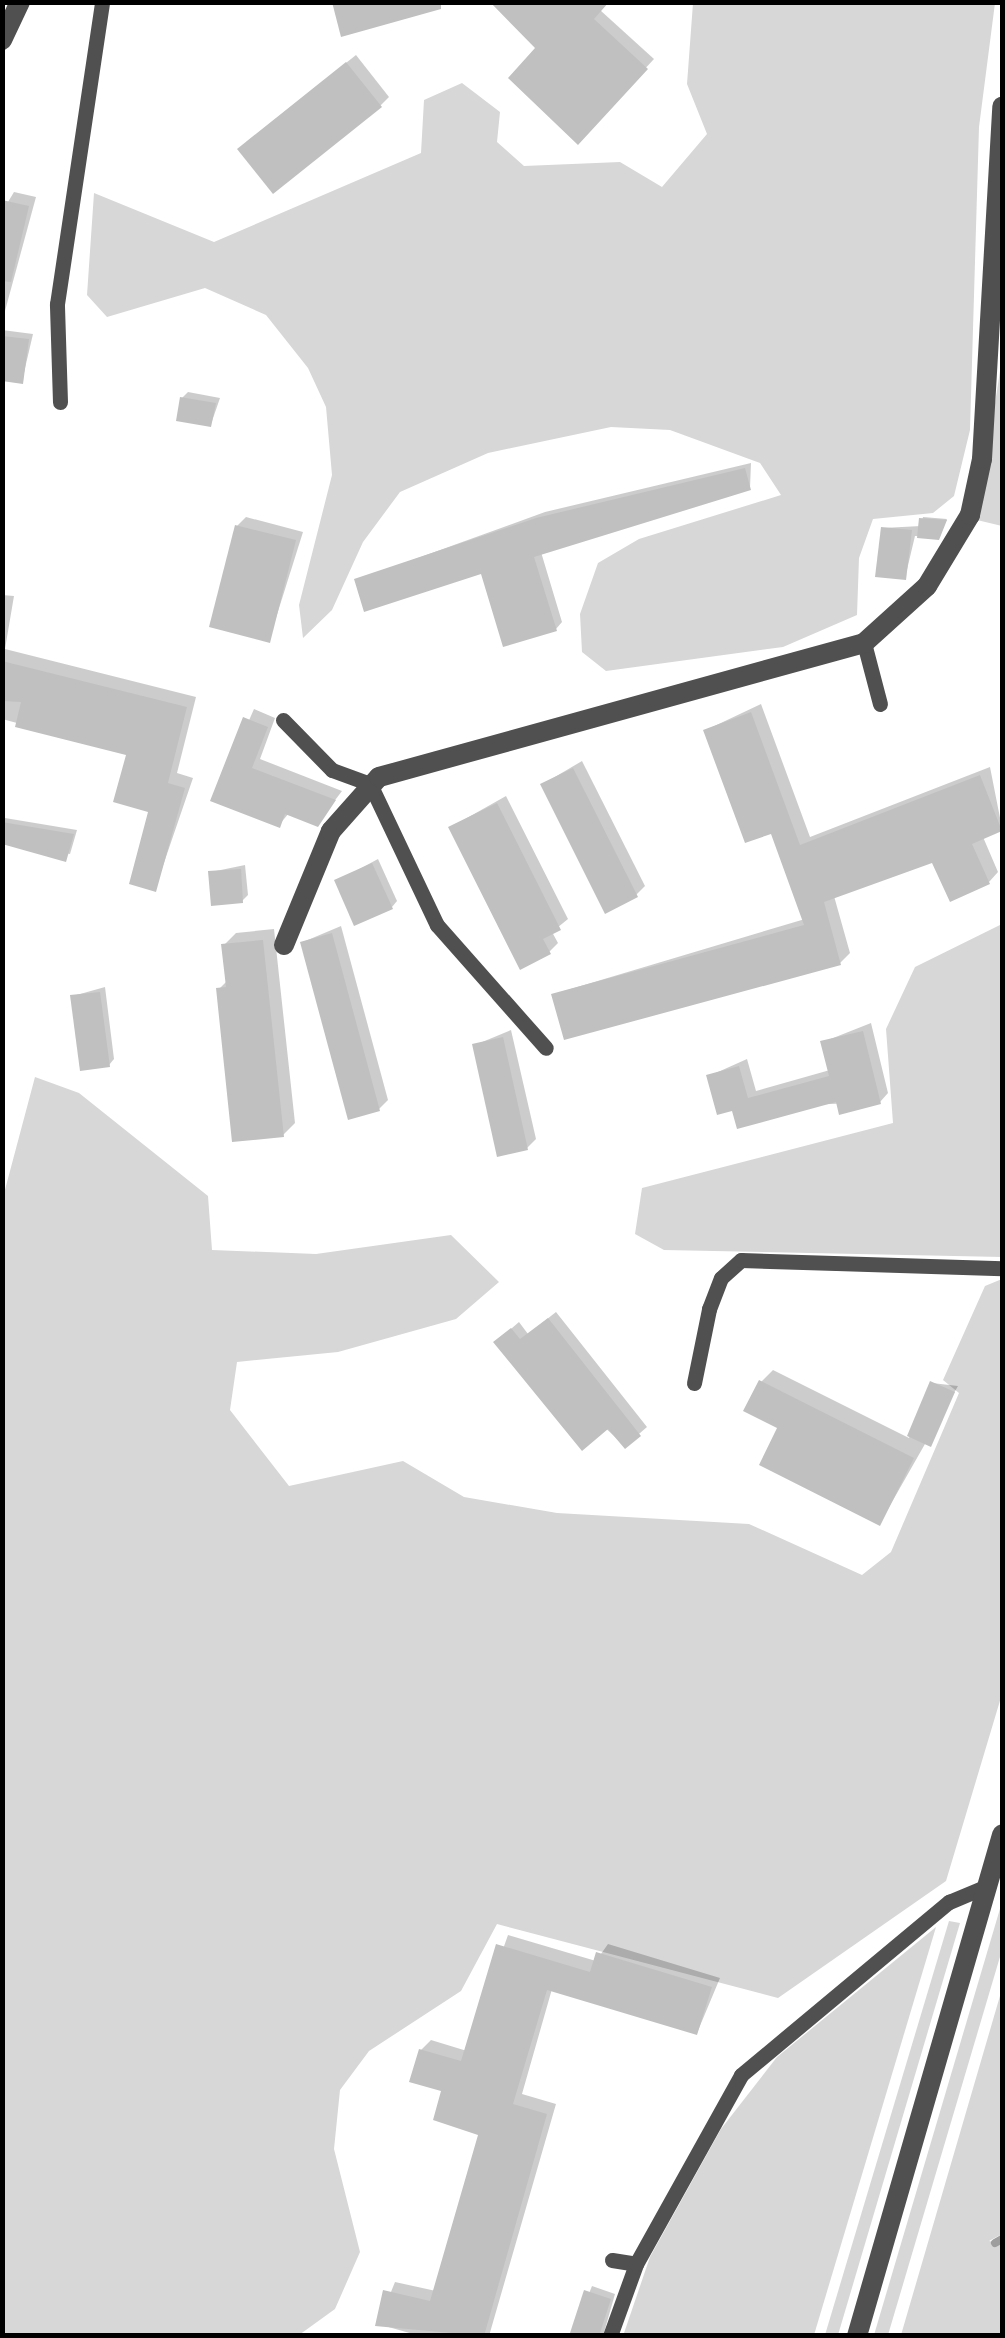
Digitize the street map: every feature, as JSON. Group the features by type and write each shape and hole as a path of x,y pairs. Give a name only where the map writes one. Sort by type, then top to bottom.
{"street":[{"path":"2,40 20,2"},
{"path":"284,945 331,831 370,784 424,758 864,643 927,586 970,516 990,406 1002,107"},
{"path":"857,2336 1002,1835"}],"lane":[{"path":"60,402 57,304 102,2"},
{"path":"864,643 880,704"},
{"path":"283,720 332,770 370,784 437,926 546,1048"},
{"path":"694,1383 709,1309 721,1278 741,1260 1002,1268"},
{"path":"610,2336 636,2264 741,2076 949,1902 987,1886"},
{"path":"612,2260 636,2264"}],"shaded area":[{"path":"693,3 995,3 979,127 970,430 954,496 933,513 873,519 859,558 857,615 783,647 606,671 582,652 580,614 598,563 639,539 781,495 760,463 670,430 611,427 488,453 400,492 363,542 332,610 303,638 299,605 332,475 326,407 308,368 266,315 205,288 107,317 87,295 94,193 214,242 421,153 424,100 462,83 500,112 497,142 524,166 620,162 662,187 707,134 687,84"},
{"path":"1002,358 1002,526 977,520"},
{"path":"1002,924 1002,1257 664,1250 635,1234 642,1188 893,1123 886,1029 915,967"},
{"path":"35,1077 79,1093 208,1196 212,1250 316,1254 451,1235 499,1282 456,1319 338,1352 237,1362 230,1410 289,1486 403,1461 464,1497 557,1513 749,1524 862,1575 891,1552 959,1393 943,1380 985,1286 1002,1279 1002,1694 946,1881 778,1998 497,1924 461,1991 369,2051 340,2090 334,2149 360,2252 335,2309 299,2335 3,2335 2,1201"},
{"path":"1002,1902 1002,1950 888,2335 874,2335"},
{"path":"949,1921 960,1923 838,2335 825,2335"},
{"path":"936,1927 814,2335 623,2336 650,2257 721,2129 777,2057"},
{"path":"1002,1989 1002,2234 989,2241 1002,2244 1002,2335 901,2335"}],"building":[{"path":"332,2 441,2 441,9 341,37"},
{"path":"490,2 609,2 594,19 648,69 578,145 508,78 535,48"},
{"path":"346,62 382,107 273,194 237,149"},
{"path":"2,200 29,206 11,282 2,281"},
{"path":"2,336 29,339 23,384 2,381"},
{"path":"180,397 216,403 211,427 176,421"},
{"path":"745,468 751,490 534,557 557,631 503,647 481,574 364,612 354,579 536,518"},
{"path":"919,518 947,520 939,540 917,538"},
{"path":"235,525 296,540 270,643 209,627"},
{"path":"881,527 912,530 906,580 875,577"},
{"path":"2,661 187,707 168,783 185,788 156,892 129,884 148,812 113,802 126,755 15,727 21,702 2,701"},
{"path":"751,712 800,845 980,775 1002,831 972,844 990,884 950,902 932,863 824,902 841,965 564,1040 551,994 804,925 771,834 745,843 703,730"},
{"path":"243,717 268,727 252,768 336,800 318,827 285,814 280,828 210,801"},
{"path":"573,768 638,897 605,914 540,784"},
{"path":"497,803 561,930 543,939 551,954 520,970 448,827"},
{"path":"2,822 74,834 66,862 2,844"},
{"path":"372,863 393,909 354,926 334,880"},
{"path":"241,869 243,903 211,906 208,871"},
{"path":"332,933 380,1111 348,1120 300,942"},
{"path":"263,940 284,1137 232,1142 216,988 226,987 221,944"},
{"path":"100,992 110,1067 80,1071 70,995"},
{"path":"863,1031 881,1104 839,1115 836,1102 737,1129 732,1111 717,1115 706,1075 739,1066 748,1098 829,1076 820,1041"},
{"path":"503,1037 528,1150 497,1157 472,1044"},
{"path":"548,1318 641,1436 625,1449 608,1429 582,1451 493,1342 511,1328 520,1339"},
{"path":"759,1380 914,1458 880,1526 759,1465 777,1428 743,1411"},
{"path":"930,1381 955,1392 931,1447 907,1436"},
{"path":"496,1944 590,1972 596,1952 712,1987 697,2035 547,1990 513,2104 547,2114 484,2336 375,2326 383,2290 430,2301 478,2135 433,2120 441,2091 409,2082 419,2049 461,2061"},
{"path":"584,2290 611,2299 599,2336 569,2336"}],"waterway":[{"path":"995,2243 1002,2239"}]}
